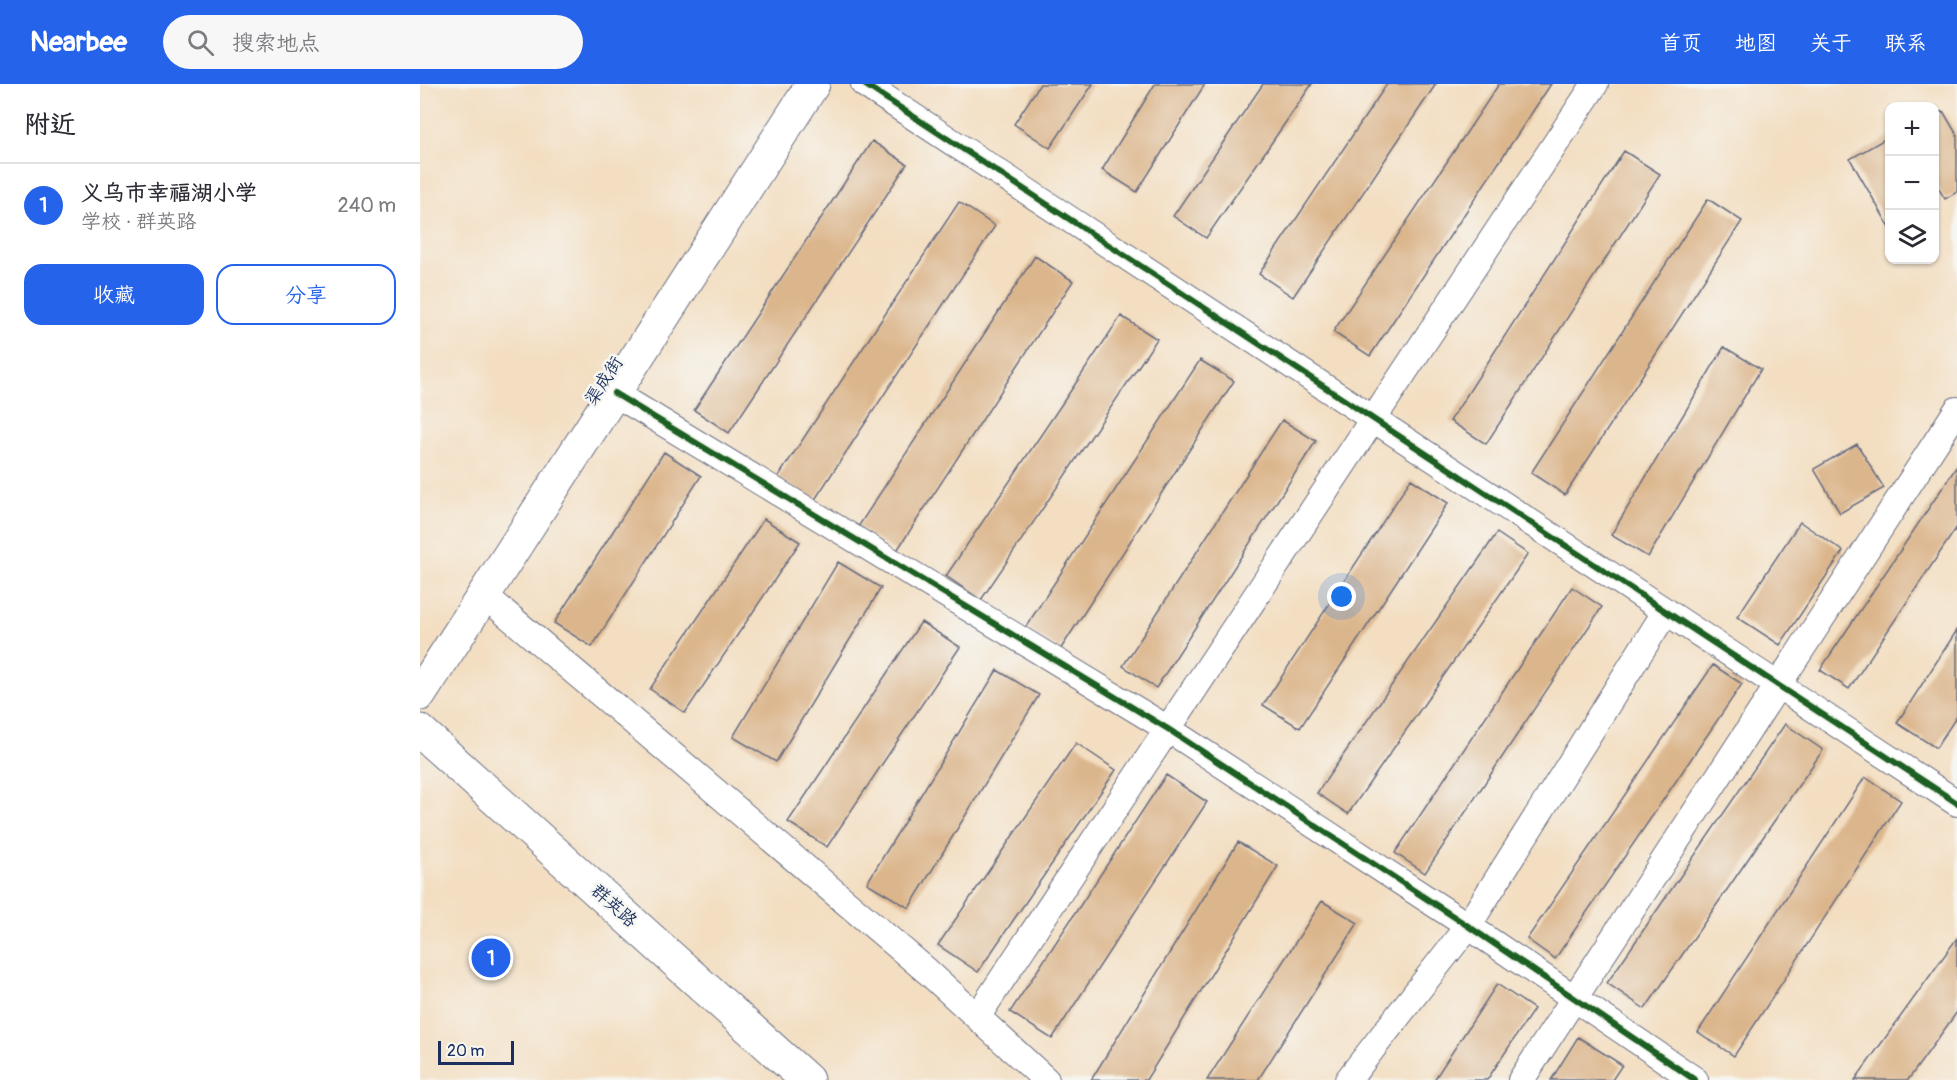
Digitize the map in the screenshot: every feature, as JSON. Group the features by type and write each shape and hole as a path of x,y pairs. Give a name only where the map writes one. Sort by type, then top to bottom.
{"street":[{"name":"渠成街","path":"420,694 813,84"},
{"path":"864,84 1957,803"},
{"path":"977,1017 1595,84"},
{"path":"614,393 1168,729 1468,926 1695,1080"},
{"path":"1521,1080 1957,410"},
{"path":"484,595 927,971 1046,1080"},
{"path":"1348,1080 1468,926 1666,611"},
{"name":"群英路","path":"420,731 807,1080"}],"building":[{"path":"1040,84 1093,84 1050,148 1014,124"},
{"path":"1155,84 1205,84 1137,192 1102,170"},
{"path":"1263,84 1312,84 1206,238 1173,216"},
{"path":"1387,84 1436,84 1293,297 1259,274"},
{"path":"1499,84 1551,84 1370,356 1333,332"},
{"path":"1943,111 1957,135 1957,192 1945,199 1939,189 1939,113"},
{"path":"1885,139 1885,219 1850,159"},
{"path":"872,141 907,164 729,433 694,410"},
{"path":"1624,151 1660,174 1486,444 1450,421"},
{"path":"1708,199 1742,221 1565,495 1531,473"},
{"path":"959,202 995,226 814,501 778,477"},
{"path":"1035,256 1073,281 896,552 858,527"},
{"path":"1121,316 1157,339 981,600 946,576"},
{"path":"1724,347 1761,369 1648,557 1611,535"},
{"path":"1200,360 1234,381 1060,650 1025,628"},
{"path":"1282,420 1316,441 1156,688 1123,666"},
{"path":"1857,444 1884,488 1840,513 1814,469"},
{"path":"664,452 701,476 592,647 554,623"},
{"path":"1957,466 1957,527 1849,689 1820,670"},
{"path":"1411,479 1448,503 1300,728 1263,705"},
{"path":"764,519 800,542 685,713 650,689"},
{"path":"1800,522 1843,551 1780,645 1737,617"},
{"path":"1497,533 1528,554 1348,814 1317,793"},
{"path":"838,562 881,588 776,762 733,737"},
{"path":"1572,587 1602,607 1425,873 1395,853"},
{"path":"921,622 960,647 827,847 788,822"},
{"path":"1957,630 1957,716 1936,748 1897,723"},
{"path":"1713,665 1742,684 1555,959 1527,939"},
{"path":"997,670 1039,695 909,908 867,883"},
{"path":"1785,724 1823,750 1645,1009 1607,983"},
{"path":"1076,743 1116,770 978,972 938,945"},
{"path":"1166,775 1207,802 1052,1039 1010,1012"},
{"path":"1865,777 1901,801 1734,1056 1698,1032"},
{"path":"1238,842 1278,866 1146,1080 1091,1080"},
{"path":"1322,901 1358,923 1258,1080 1207,1080"},
{"path":"1957,938 1957,1012 1908,1080 1855,1080"},
{"path":"1497,984 1534,1009 1487,1080 1434,1080"},
{"path":"1578,1037 1622,1065 1612,1080 1551,1080"}],"cycle path":[{"path":"864,84 1957,803"},
{"path":"614,393 1168,729 1468,926 1695,1080"}],"place":[{"name":"义乌市幸福湖小学","path":"491,958"}]}
